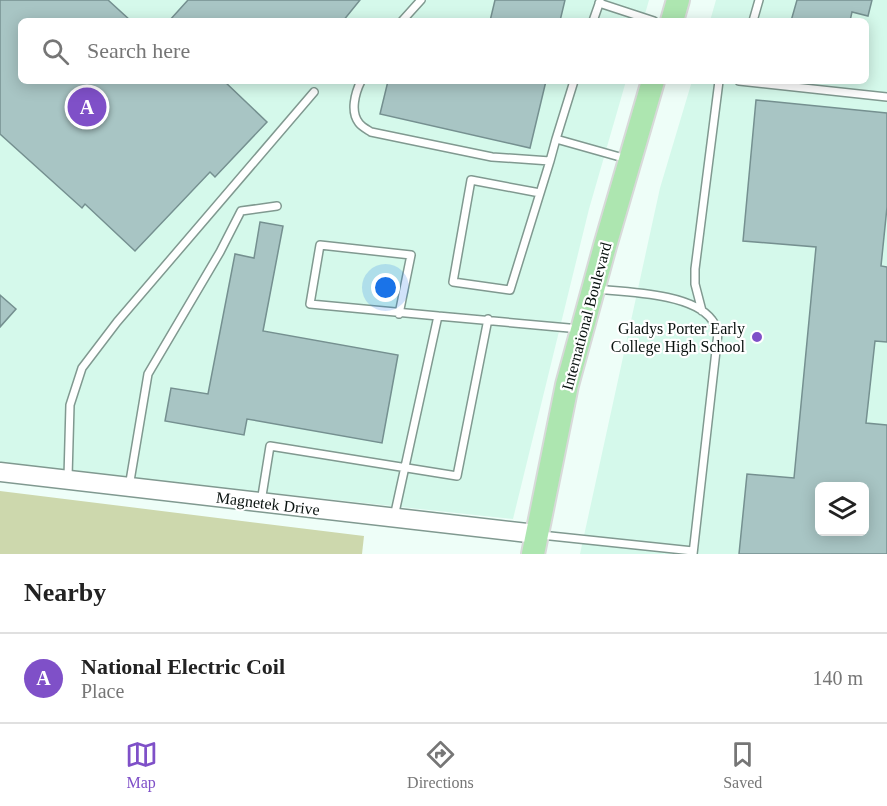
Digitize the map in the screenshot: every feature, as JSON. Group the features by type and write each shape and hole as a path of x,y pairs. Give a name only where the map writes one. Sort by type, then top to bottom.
{"main road":[{"path":"673,18 678,0"},
{"name":"International Boulevard","path":"535,544 567,385 652,84"}],"street":[{"name":"Magnetek Drive","path":"0,472 394,517 535,544"}],"lane":[{"path":"405,18 421,0"},
{"path":"754,18 759,0"},
{"path":"595,18 600,2 645,18"},
{"path":"360,84 354,107 359,123 371,132 492,157 550,161"},
{"path":"540,193 471,180 453,282 510,290 550,161 573,84"},
{"path":"702,311 695,284 695,269 718,84"},
{"path":"767,84 887,97"},
{"path":"68,480 70,405 82,369 117,322 314,92"},
{"path":"556,139 630,160"},
{"path":"129,487 148,374 220,252 241,211 277,206"},
{"path":"399,314 411,255 320,244 310,304 399,314 582,329"},
{"path":"535,544 693,553 718,333 712,320 702,311 673,298 593,288"},
{"path":"394,517 438,316"},
{"path":"261,502 270,446 457,476 488,320"}],"shaded area":[{"path":"0,0 649,0 644,18 18,18 18,84 625,84 589,209 513,519 0,464"},
{"name":"Gladys Porter Early College High School","path":"716,0 887,0 887,554 580,554 660,188 691,84 869,84 869,18 711,18"},
{"path":"0,491 364,536 362,554 0,554"}],"building":[{"path":"0,0 108,0 128,18 18,18 18,84 227,84 267,122 215,177 210,172 135,251 85,204 82,208 0,134"},
{"path":"188,0 360,0 345,18 172,18"},
{"path":"495,0 565,0 561,18 491,18"},
{"path":"797,0 872,0 868,16 852,12 851,18 792,18"},
{"path":"387,84 545,84 530,148 380,114"},
{"path":"756,100 887,113 887,207 881,266 887,267 887,342 875,341 866,423 887,425 887,554 739,554 747,474 794,478 816,247 743,241"},
{"path":"260,222 283,226 263,331 398,355 382,443 247,419 244,435 165,421 171,388 208,394 235,254 254,258"},
{"path":"0,295 16,309 0,327"}],"place":[{"name":"National Electric Coil","path":"87,107"},
{"name":"Gladys Porter Early College High School","path":"757,337"}]}
